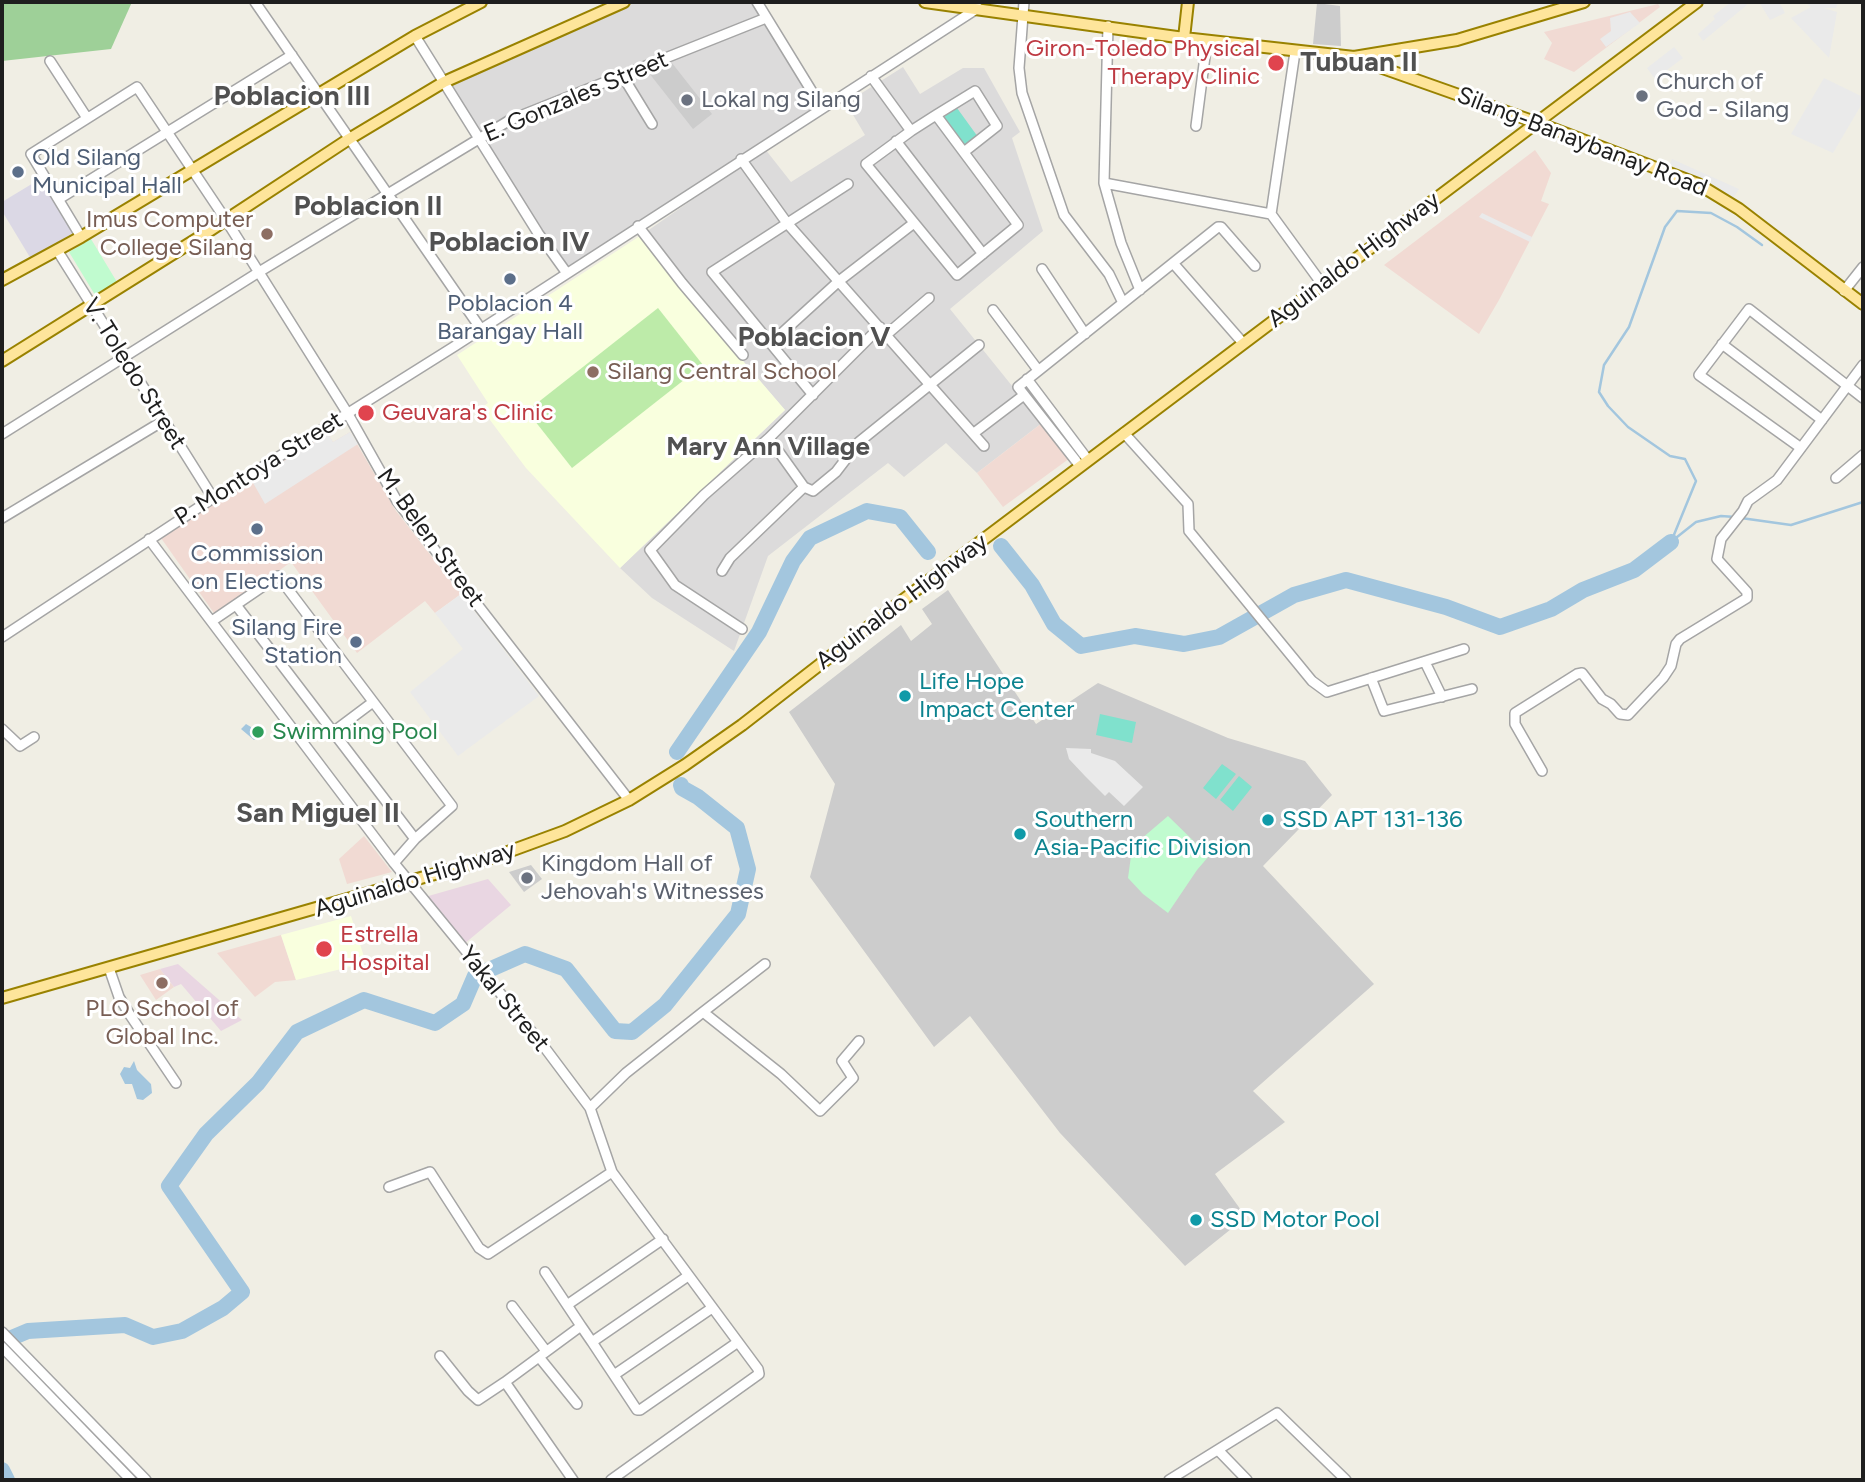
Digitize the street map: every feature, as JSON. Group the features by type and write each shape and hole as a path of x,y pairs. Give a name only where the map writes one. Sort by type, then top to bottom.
{"main road":[{"path":"2,280 81,237 415,36 481,2"},
{"path":"2,361 349,139 444,82 624,2"},
{"path":"925,2 1206,41 1354,57 1457,40 1584,2"},
{"path":"1184,38 1188,2"},
{"name":"Aguinaldo Highway","path":"2,998 409,883 527,846 629,800 742,725 1084,463 1538,123 1683,6 1697,2"},
{"name":"Silang-Banaybanay Road","path":"1354,57 1698,184 1739,209 1863,304"}],"street":[{"path":"256,2 481,329"},
{"path":"757,2 822,108"},
{"path":"1024,2 1020,84 1060,205 1069,224 1110,274 1123,303"},
{"name":"P. Montoya Street","path":"2,637 149,539 481,329 978,8"},
{"name":"E. Gonzales Street","path":"2,434 258,272 510,120 766,18"},
{"path":"1108,26 1104,183 1121,243 1140,290"},
{"path":"415,36 538,233 566,272"},
{"path":"1196,126 1206,41"},
{"path":"1271,214 1295,52"},
{"path":"59,199 292,55"},
{"path":"50,61 87,118 31,154 81,237"},
{"path":"622,75 652,124"},
{"path":"872,76 911,131"},
{"name":"M. Belen Street","path":"87,118 137,87 194,169 348,414 379,472 410,520 629,800"},
{"path":"936,115 1018,225 957,275 866,164 896,141 936,115 975,91 997,125 964,152"},
{"path":"896,141 983,254"},
{"path":"741,159 787,223 984,446"},
{"path":"1104,183 1271,214 1322,284"},
{"path":"813,395 712,272 848,184"},
{"path":"771,343 839,281 914,223"},
{"path":"638,226 743,355"},
{"path":"1084,463 1018,387 1218,227 1221,227 1255,266"},
{"name":"V. Toledo Street","path":"57,250 213,498"},
{"path":"1173,263 1243,343"},
{"path":"1844,291 1863,267"},
{"path":"1042,269 1085,334"},
{"path":"742,629 675,584 650,550 704,495 883,331 929,298"},
{"path":"1801,448 1699,375 1749,309 1863,398"},
{"path":"993,310 1038,370"},
{"path":"1723,344 1822,420"},
{"path":"769,438 804,487 813,491 836,472 859,442 979,345"},
{"path":"1542,771 1515,724 1515,713 1582,673 1602,699 1611,704 1620,715 1628,715 1663,678 1671,666 1676,644 1680,639 1747,598 1746,592 1716,557 1721,539 1753,495 1777,480 1863,365"},
{"path":"1027,379 1084,463"},
{"path":"974,433 1024,395"},
{"path":"2,518 163,421"},
{"path":"1124,433 1188,504 1189,531 1312,681 1327,692 1464,649"},
{"path":"1836,478 1863,455"},
{"path":"722,571 730,558 804,487"},
{"name":"Yakal Street","path":"149,539 409,883 590,1108 612,1172 760,1371 611,1480"},
{"path":"212,621 278,576 452,806 415,839 394,863"},
{"path":"236,605 415,839"},
{"path":"1425,662 1442,697"},
{"path":"1371,678 1384,712 1472,689"},
{"path":"333,732 373,702"},
{"path":"2,729 20,747 34,737"},
{"path":"590,1108 626,1073 765,964"},
{"path":"109,968 119,997 176,1083"},
{"path":"703,1012 781,1074 820,1111 853,1078 842,1061 859,1041"},
{"path":"389,1187 430,1172 479,1248 488,1254 612,1172"},
{"path":"567,1305 663,1239"},
{"path":"545,1272 637,1410 738,1342"},
{"path":"592,1342 688,1276"},
{"path":"512,1306 577,1404"},
{"path":"614,1375 712,1308"},
{"path":"440,1356 478,1400 581,1326"},
{"path":"2,1332 146,1480"},
{"path":"2,1347 131,1480"},
{"path":"505,1382 573,1480"},
{"path":"1169,1480 1277,1413 1346,1480"},
{"path":"1218,1450 1247,1480"}],"shaded area":[{"path":"624,2 757,2 822,108 566,272 444,82"},
{"path":"1731,2 1745,2 1747,5 1703,41 1698,34 1715,19 1713,16"},
{"path":"1759,2 1779,2 1785,13 1770,20"},
{"path":"1805,2 1838,2 1836,8 1824,8 1837,12 1829,58 1791,18 1811,7"},
{"path":"1317,3 1340,6 1341,46 1313,44"},
{"path":"1658,4 1660,7 1574,72 1544,59 1552,43 1544,32"},
{"path":"1630,12 1640,23 1606,47 1600,39 1611,31 1610,18"},
{"path":"1674,47 1683,58 1655,79 1647,68"},
{"path":"672,63 712,114 693,129 649,73"},
{"name":"Mary Ann Village","path":"903,67 920,94 963,68 984,68 1020,132 1012,138 1043,231 950,309 1042,423 977,473 946,443 904,477 888,463 768,556 734,651 652,598 620,568 785,410 731,347 643,234 765,149 791,182 865,135 846,103"},
{"path":"1824,78 1863,97 1863,102 1833,153 1791,134"},
{"path":"957,108 978,137 964,147 943,117"},
{"path":"1535,150 1551,173 1541,201 1549,204 1479,334 1384,265"},
{"path":"1672,159 1739,189 1732,200 1668,169"},
{"path":"40,179 73,233 31,259 2,211 2,202"},
{"path":"1482,213 1532,237 1530,242 1479,217"},
{"name":"Silang Central School","path":"643,234 731,347 785,410 620,568 526,468 481,408 488,403 457,355"},
{"path":"1042,423 1070,458 1003,507 977,473"},
{"path":"350,432 396,511 461,594 435,613 425,601 357,653 291,562 216,616 161,538 221,498 328,434 333,442"},
{"path":"350,432 358,444 265,504 252,481 328,434 333,442"},
{"path":"948,590 1036,724 1098,683 1228,738 1305,761 1332,795 1263,866 1374,984 1253,1091 1285,1122 1215,1174 1246,1217 1185,1266 1060,1133 970,1016 934,1047 810,877 835,784 789,712 901,625 911,641 932,624 922,609"},
{"path":"461,594 539,696 458,756 410,692 463,649 435,613"},
{"path":"1100,714 1136,722 1132,743 1096,735"},
{"name":"Swimming Pool","path":"246,724 251,727 251,731 262,726 266,734 254,740 241,729"},
{"path":"1066,748 1091,749 1091,753 1115,761 1143,787 1124,806 1109,792 1105,796 1085,776 1069,759"},
{"path":"1222,764 1236,774 1216,799 1203,788"},
{"path":"1239,776 1252,787 1233,811 1220,800"},
{"path":"364,836 392,872 347,884 339,859"},
{"name":"Kingdom Hall of Jehovah's Witnesses","path":"531,865 542,879 524,892 509,872"},
{"path":"488,879 511,905 464,944 425,897"},
{"name":"Estrella Hospital","path":"351,916 366,963 296,980 281,935"},
{"path":"281,935 296,980 275,982 255,997 217,953"},
{"path":"178,964 242,1020 221,1031 181,984 174,987 160,969"},
{"path":"160,969 174,987 156,1000 140,975"},
{"path":"134,1061 137,1070 151,1084 152,1093 143,1100 137,1099 132,1084 125,1084 120,1074 124,1067 130,1068"}],"green space":[{"path":"2,2 132,2 111,49 2,61"},
{"path":"91,239 117,282 95,295 69,252"},
{"path":"658,308 703,365 572,468 527,411"},
{"path":"1168,816 1209,856 1168,913 1143,894 1128,878 1131,856 1141,839"}],"waterway":[{"path":"1671,542 1696,481 1685,459 1670,456 1628,427 1608,406 1599,392 1604,365 1629,327 1665,227 1677,211 1711,213 1762,245"},
{"path":"1741,518 1791,525 1863,502"},
{"path":"677,752 759,632 793,561 810,538 867,511 900,517 928,552"},
{"path":"1672,541 1696,522 1721,516 1735,517"},
{"path":"1001,546 1032,585 1054,624 1081,646 1135,636 1184,644 1219,637 1294,595 1346,580 1446,607 1500,627 1551,609 1583,590 1634,570 1671,542"},
{"path":"2,1342 28,1331 125,1325 153,1337 182,1331 223,1308 242,1292 169,1186 206,1134 258,1083 297,1032 364,1000 435,1023 463,1004 475,976 525,954 566,969 615,1031 632,1032 665,1005 738,914 748,869 737,828 681,785"},
{"path":"2,1470 7,1480"}],"place":[{"name":"Giron-Toledo Physical Therapy Clinic","path":"1276,63"},
{"name":"Church of God - Silang","path":"1642,96"},
{"name":"Lokal ng Silang","path":"687,100"},
{"name":"Old Silang Municipal Hall","path":"18,172"},
{"name":"Imus Computer College Silang","path":"267,234"},
{"name":"Poblacion 4 Barangay Hall","path":"510,279"},
{"name":"Silang Central School","path":"593,372"},
{"name":"Geuvara's Clinic","path":"366,413"},
{"name":"Commission on Elections","path":"257,529"},
{"name":"Silang Fire Station","path":"356,642"},
{"name":"Life Hope Impact Center","path":"905,696"},
{"name":"Swimming Pool","path":"258,732"},
{"name":"SSD APT 131-136","path":"1268,820"},
{"name":"Southern Asia-Pacific Division","path":"1020,834"},
{"name":"Kingdom Hall of Jehovah's Witnesses","path":"527,878"},
{"name":"Estrella Hospital","path":"324,949"},
{"name":"PLO School of Global Inc.","path":"162,983"},
{"name":"SSD Motor Pool","path":"1196,1220"}],"district":[{"name":"Tubuan II","path":"1359,63"},
{"name":"Poblacion III","path":"292,97"},
{"name":"Poblacion II","path":"368,207"},
{"name":"Poblacion IV","path":"509,243"},
{"name":"Poblacion V","path":"814,338"},
{"name":"Mary Ann Village","path":"768,447"},
{"name":"San Miguel II","path":"318,814"}]}
